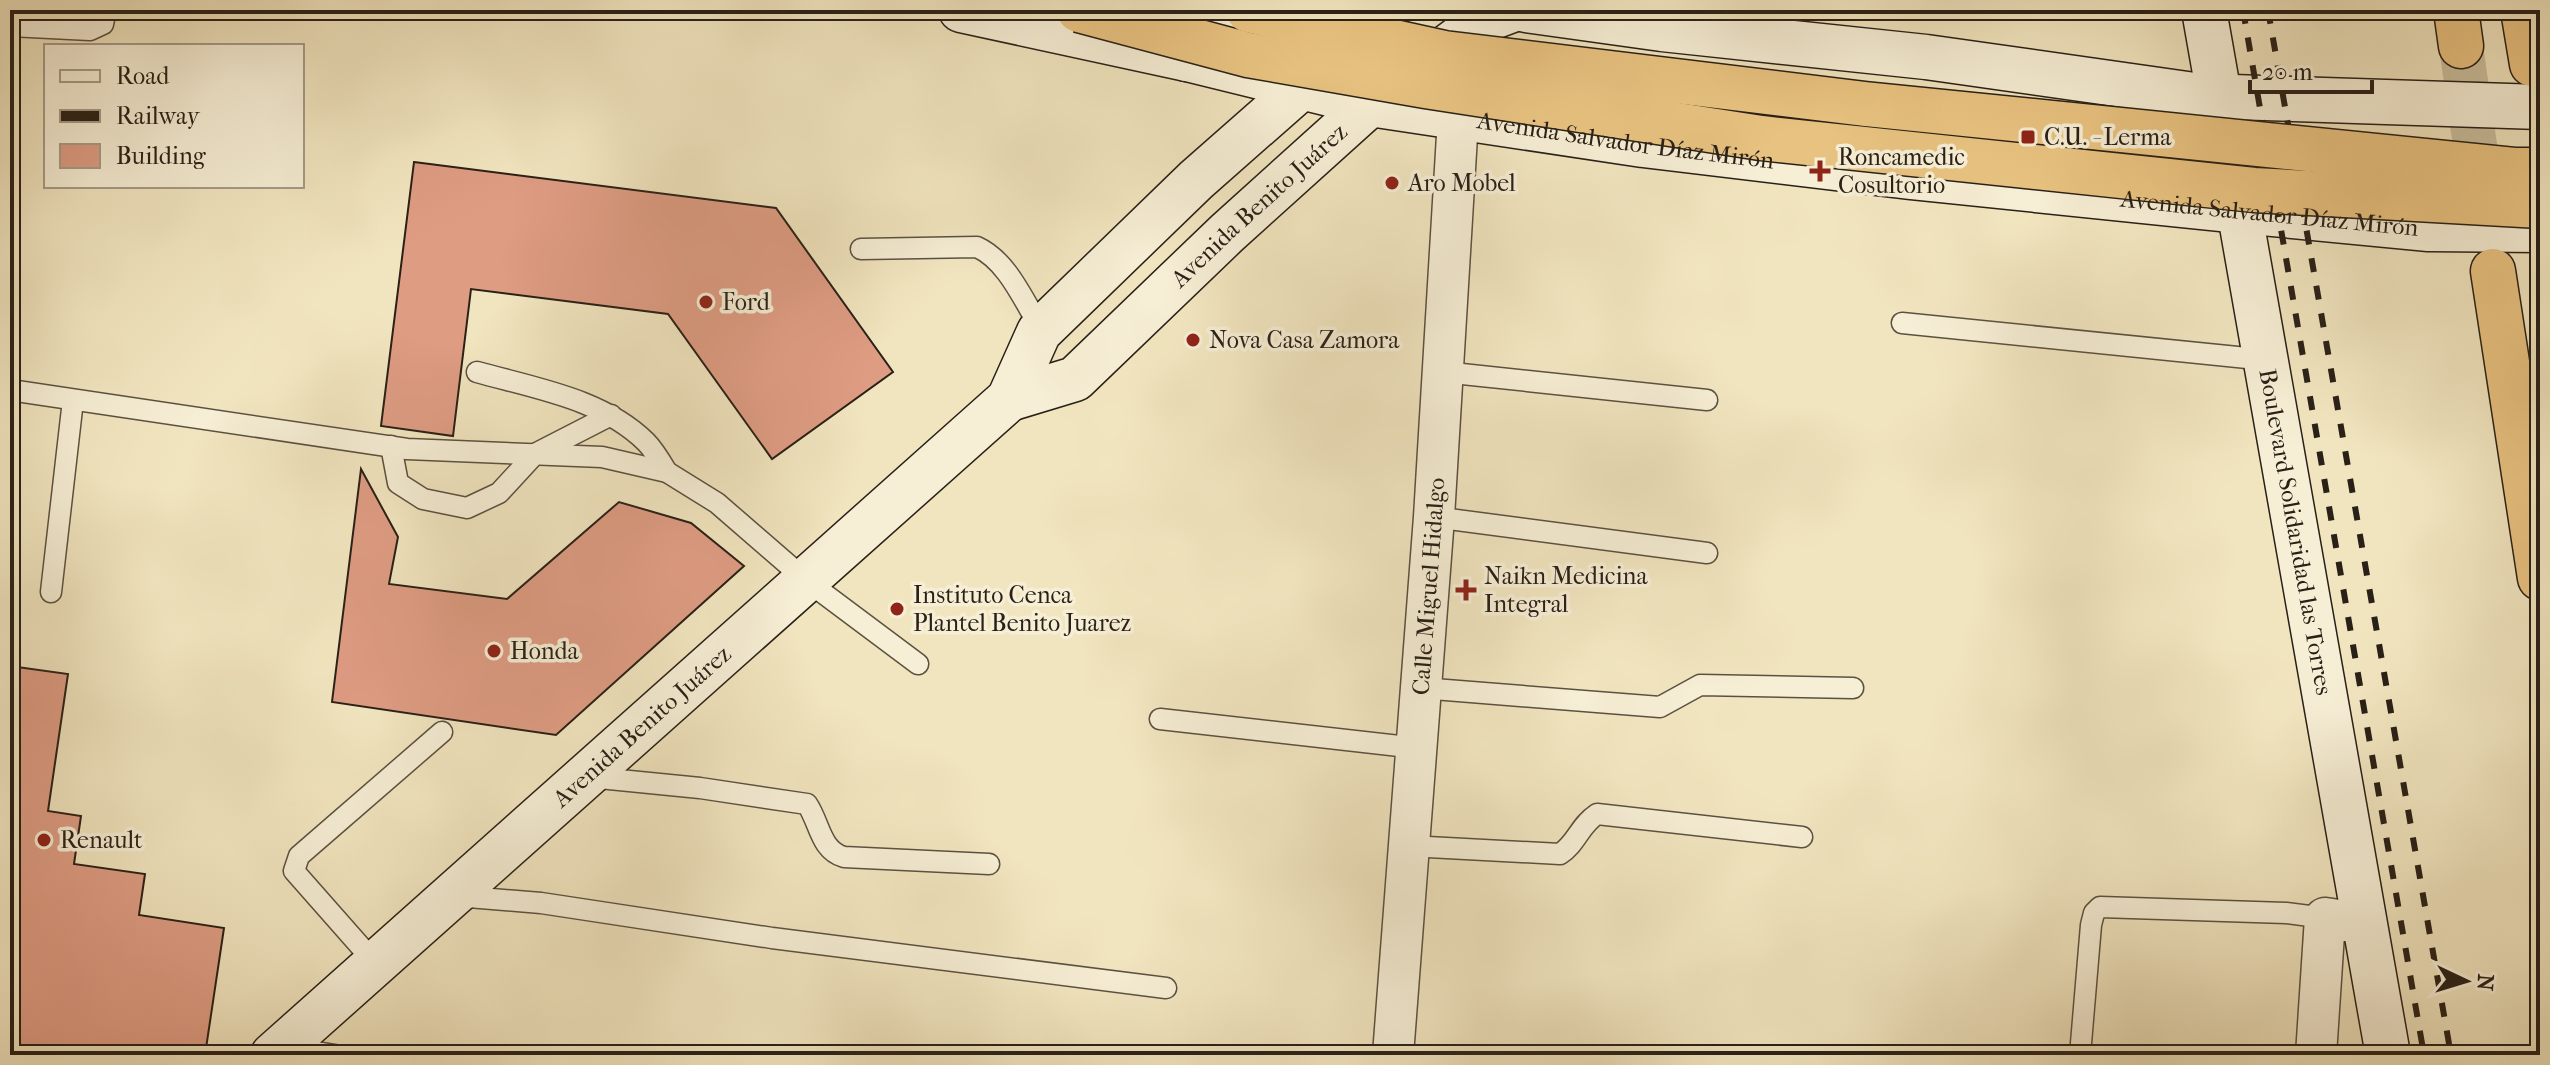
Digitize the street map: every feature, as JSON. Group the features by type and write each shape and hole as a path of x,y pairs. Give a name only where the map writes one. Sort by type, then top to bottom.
{"main road":[{"name":"Avenida Salvador Díaz Mirón","path":"961,10 1187,59 1370,104 1643,145 1910,177 2429,229 2540,230"},
{"name":"Avenida Salvador Díaz Mirón","path":"1079,10 1248,55 1761,138 2254,190 2540,206"},
{"path":"1187,59 1217,33 1226,10"},
{"path":"1248,10 1444,53 1865,104 2514,170 2540,170"},
{"name":"Avenida Benito Juárez","path":"278,1051 1009,399 1042,330 1196,180 1389,10"},
{"name":"Avenida Benito Juárez","path":"1009,399 1075,379 1227,233 1370,104 1469,31 1488,19 1512,10"},
{"path":"1526,10 1662,29 1926,57 2218,97 2540,107"},
{"name":"Boulevard Solidaridad las Torres","path":"2204,10 2267,360 2346,921 2388,1055"},
{"path":"2523,10 2532,64"},
{"path":"2493,271 2540,578"}],"street":[{"name":"Calle Miguel Hidalgo","path":"1393,1055 1434,517 1458,119"},
{"path":"2316,1055 2346,921"}],"lane":[{"path":"10,26 90,30 103,24 106,10"},
{"path":"861,249 977,247 990,253 1003,268 1042,330"},
{"path":"1902,323 2267,360"},
{"path":"477,372 563,396 611,415 647,442 667,472"},
{"path":"1443,372 1707,400"},
{"path":"10,390 391,446 602,457 667,472 717,503 807,581 918,664"},
{"path":"51,592 73,400"},
{"path":"391,446 398,483 423,499 467,508 499,493 535,454 611,415"},
{"path":"1434,517 1707,553"},
{"path":"1421,688 1660,707 1700,685 1853,688"},
{"path":"1160,719 1417,748"},
{"path":"376,964 294,871 295,862 442,732"},
{"path":"585,777 700,788 807,804 826,846 834,854 844,857 989,864"},
{"path":"1409,846 1560,854 1569,848 1584,823 1597,814 1802,837"},
{"path":"452,896 541,903 772,938 1166,988"},
{"path":"2080,1055 2091,925 2094,913 2100,907 2117,905 2286,913 2346,921"},
{"path":"278,1051 335,1055"}],"building":[{"name":"Ford","path":"414,162 776,208 893,372 772,459 668,314 471,289 453,436 381,426"},
{"name":"Honda","path":"361,469 398,537 389,584 507,599 619,502 691,523 744,566 556,735 332,702"},
{"name":"Renault","path":"10,666 68,674 48,811 81,816 74,864 145,874 139,915 224,928 205,1055 116,1055 84,1050 83,1055 10,1055"}],"tunnel":[{"path":"2461,46 2483,202"}],"railway":[{"path":"2243,10 2424,1055"},
{"path":"2268,10 2451,1055"}],"place":[{"name":"C.U. - Lerma","path":"2028,137"},
{"name":"Roncamedic Cosultorio","path":"1820,171"},
{"name":"Aro Mobel","path":"1392,183"},
{"name":"Ford","path":"706,302"},
{"name":"Nova Casa Zamora","path":"1193,340"},
{"name":"Naikn Medicina Integral","path":"1466,590"},
{"name":"Instituto Cenca Plantel Benito Juarez","path":"897,609"},
{"name":"Honda","path":"494,651"},
{"name":"Renault","path":"44,840"}]}
